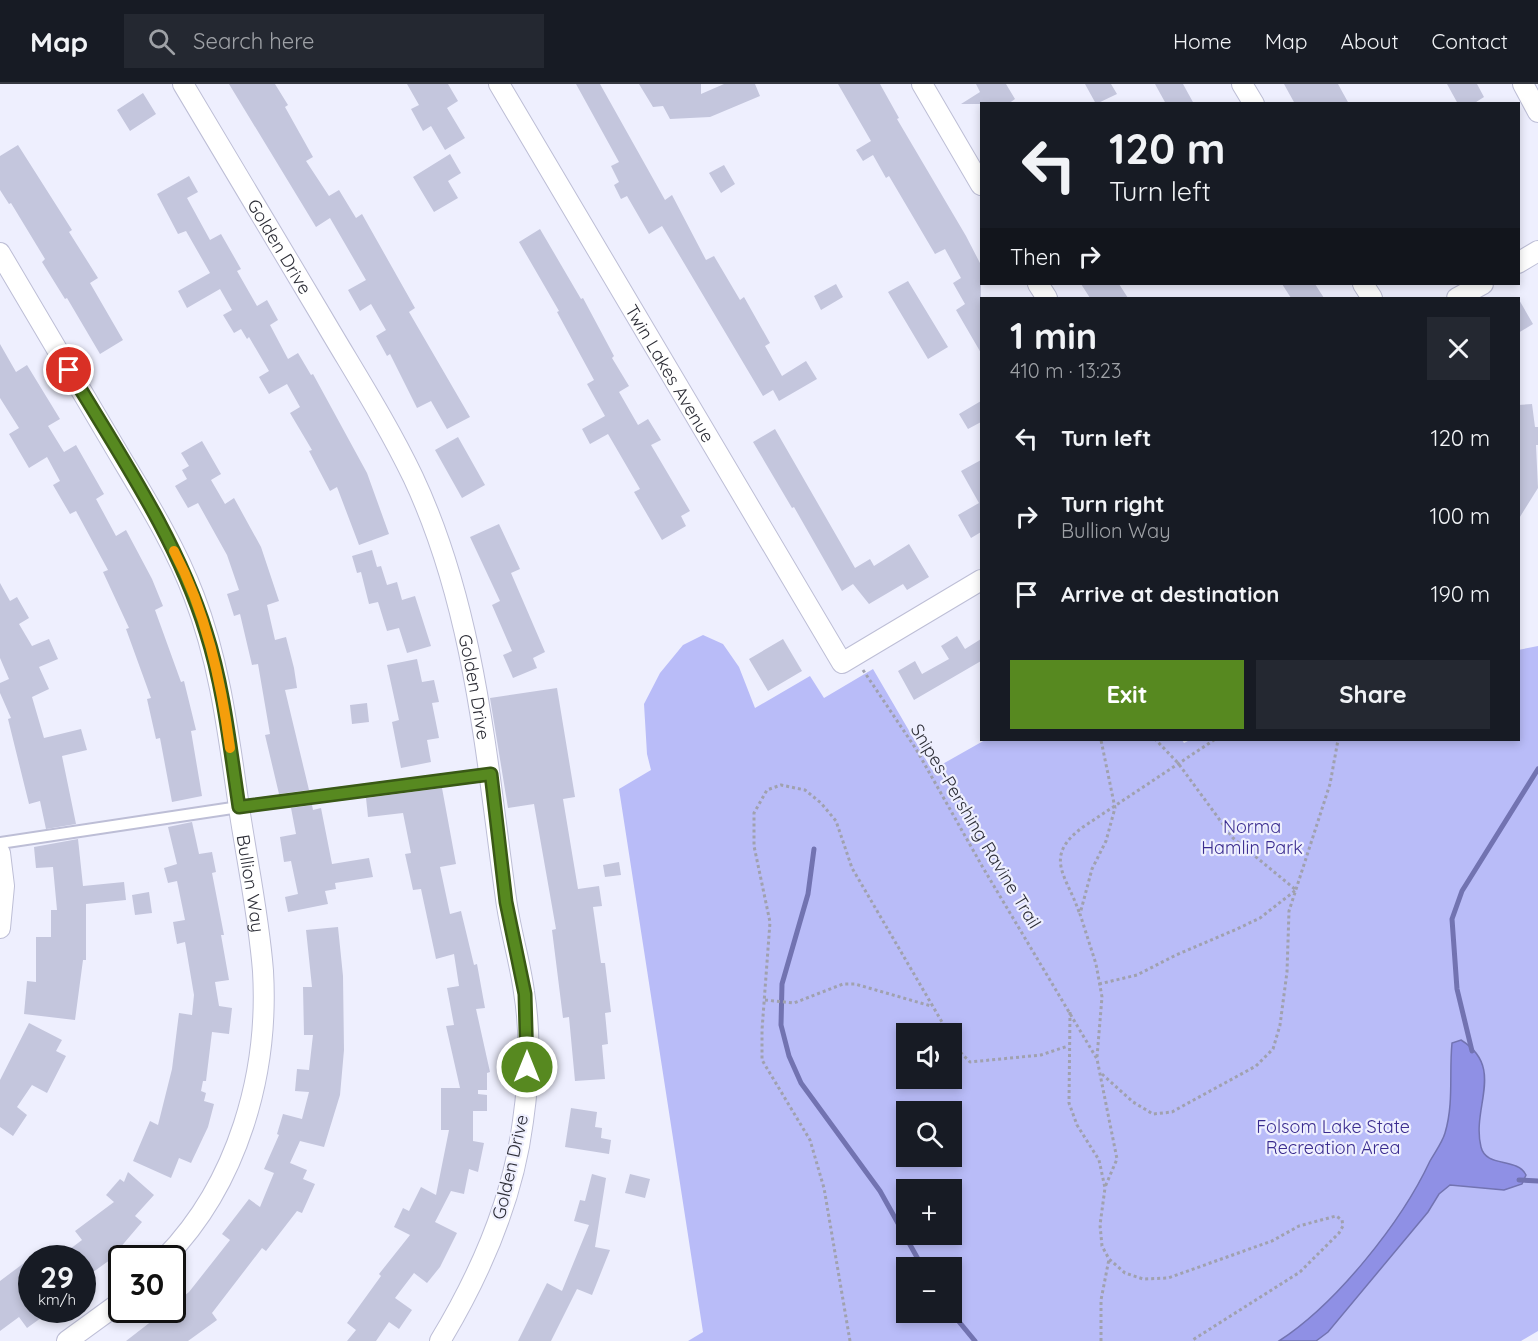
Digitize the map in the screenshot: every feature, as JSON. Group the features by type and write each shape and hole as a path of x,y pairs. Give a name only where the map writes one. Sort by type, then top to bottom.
{"street":[{"name":"Golden Drive","path":"183,84 368,395 413,478 433,529 463,624 474,672 491,774 506,902 525,994 527,1086 517,1158 502,1211 475,1279 440,1341"},
{"name":"Twin Lakes Avenue","path":"499,84 848,659"},
{"path":"922,84 980,183"},
{"path":"1242,84 1253,102"},
{"path":"1523,84 1538,112"},
{"path":"1520,261 1538,251"},
{"name":"Bullion Way","path":"0,253 178,559 203,623 217,670 262,968 263,1034 258,1072 236,1147 219,1182 194,1222 175,1245"},
{"path":"1459,297 1481,285"},
{"path":"848,659 980,581"},
{"path":"0,853 4,886 0,928"},
{"path":"67,1341 108,1311"}],"lane":[{"path":"0,843 239,807 491,774"}],"path":[{"name":"Snipes-Pershing Ravine Trail","path":"848,659 916,749 982,866 1097,1059 1102,1074 1117,1159 1105,1188 1100,1225 1102,1246 1109,1259"},
{"path":"1080,914 1092,869 1106,841 1115,808 1101,741"},
{"path":"1156,741 1178,763 1233,838 1296,890"},
{"path":"1097,1059 1102,997 1096,964 1080,914 1060,871 1062,850 1074,834 1212,741"},
{"path":"1102,1074 1133,1102 1153,1114 1172,1112 1256,1066 1273,1049 1280,1025 1287,972 1289,911 1330,784 1338,741"},
{"path":"850,1341 824,1188 810,1140 762,1060 770,922 754,846 754,813 767,790 789,785 805,790 821,802 836,821 852,868 943,1023"},
{"path":"1099,984 1137,975 1176,955 1237,929 1260,918 1296,890"},
{"path":"765,1000 794,1003 843,984 855,984 933,1007"},
{"name":"Snipes-Pershing Ravine Trail","path":"1070,1012 1069,1103 1077,1125 1099,1160 1105,1188"},
{"path":"962,1054 970,1062 1041,1055 1064,1050 1070,1046"},
{"path":"1109,1259 1125,1273 1143,1279 1168,1278 1272,1241 1299,1226 1336,1216 1342,1220 1343,1226 1339,1233 1300,1272 1191,1341"},
{"path":"1101,1341 1101,1300 1109,1259"}],"green space":[{"name":"Folsom Lake State Recreation Area","path":"703,635 723,644 739,667 755,708 810,676 824,698 873,669 932,770 983,741 1183,741 1184,743 1188,741 1520,741 1520,650 1538,646 1538,1331 1521,1341 688,1341 703,1332 619,789 651,770 647,754 644,704 660,673 683,645"}],"shaded area":[{"path":"1461,1040 1474,1051 1482,1063 1484,1089 1479,1132 1481,1147 1489,1158 1522,1169 1526,1175 1522,1184 1504,1190 1450,1185 1439,1194 1428,1212 1328,1332 1316,1341 1279,1341 1323,1306 1344,1284 1385,1235 1418,1185 1445,1133 1450,1099 1452,1043"}],"building":[{"path":"229,84 275,84 288,105 285,107 313,157 306,161 329,196 339,190 356,218 362,214 415,308 409,312 470,417 447,429 431,401 417,408 390,354 387,356 376,336 386,330 371,304 360,311 348,290 366,280 330,218 316,227"},
{"path":"407,84 448,84 458,101 447,108 465,138 445,150 431,126 423,131 411,109 419,105"},
{"path":"576,84 600,84 665,200 672,195 706,260 714,256 740,300 744,297 770,343 765,346 782,376 806,361 817,379 779,401 773,390 763,396 662,226 649,234 627,196 621,199 614,185 619,182 611,166 619,162"},
{"path":"639,84 701,84 701,94 724,84 755,84 760,96 710,117 670,119 663,106 653,107"},
{"path":"838,84 880,84 899,118 897,119 966,236 980,263 980,351 956,310 965,304 953,283 961,278 945,249 935,254 889,176 886,178 873,155 863,161 856,150 871,141"},
{"path":"976,84 1006,84 1015,99 1011,102 961,104 980,92"},
{"path":"1085,84 1111,84 1117,94 1100,102 1095,102"},
{"path":"1155,84 1183,84 1193,102 1165,102"},
{"path":"1284,84 1338,84 1348,102 1294,102"},
{"path":"1447,84 1477,84 1484,97 1476,102 1457,102"},
{"path":"143,93 156,114 130,131 117,110"},
{"path":"18,145 72,230 69,232 98,278 90,283 123,340 100,354 67,298 65,299 42,262 45,259 11,203 9,204 0,190 0,156"},
{"path":"450,154 461,173 448,181 458,198 434,212 413,177"},
{"path":"724,165 735,184 721,193 709,173"},
{"path":"189,176 198,192 187,198 210,240 221,234 241,269 237,271 257,306 267,300 278,320 270,325 288,359 298,353 311,375 313,374 367,473 389,534 359,545 337,487 330,491 309,451 312,450 290,413 300,407 287,384 269,394 259,377 269,371 249,337 247,339 241,329 234,333 223,315 232,310 220,289 187,308 178,291 210,273 186,231 178,234 157,194"},
{"path":"540,229 581,299 583,298 614,356 612,358 629,386 619,392 638,425 648,419 661,440 651,445 690,511 681,516 686,526 662,540 634,492 640,489 608,434 590,444 582,429 605,416 587,384 594,380 557,312 559,311 519,242"},
{"path":"908,281 948,347 928,359 888,292"},
{"path":"836,284 843,297 821,310 814,296"},
{"path":"1082,285 1120,285 1127,297 1089,297"},
{"path":"1283,285 1316,285 1323,297 1290,297"},
{"path":"1520,301 1533,324 1520,332"},
{"path":"0,344 16,372 27,365 60,419 48,426 64,452 76,445 104,494 96,499 116,536 126,530 152,579 163,606 155,610 181,682 184,681 196,730 191,731 202,796 172,802 160,738 156,739 147,699 151,698 126,629 129,628 103,572 108,570 76,511 70,514 53,485 60,481 47,457 29,468 9,434 19,428 0,398"},
{"path":"980,402 980,423 968,429 959,414"},
{"path":"1532,404 1535,427 1538,427 1538,445 1536,445 1538,488 1520,517 1520,405"},
{"path":"775,429 855,568 870,559 874,566 909,544 929,577 907,590 903,584 869,604 853,584 842,591 794,507 792,508 753,442"},
{"path":"458,437 485,485 462,498 435,450"},
{"path":"202,441 221,474 211,480 225,504 234,498 261,547 279,601 267,605 275,640 286,637 294,668 297,688 285,690 309,790 279,794 265,735 270,734 258,664 252,665 240,614 234,616 227,594 239,590 227,555 198,503 188,508 175,486 187,479 182,470 189,466 181,453"},
{"path":"980,461 980,533 971,538 958,515 979,503 961,471"},
{"path":"499,524 520,569 511,573 545,652 533,658 537,668 513,678 503,655 512,651 492,605 500,601 470,537"},
{"path":"372,550 377,567 381,566 387,585 397,582 402,600 415,596 431,646 407,653 399,628 387,631 378,602 369,604 361,572 357,573 352,556"},
{"path":"0,583 10,601 17,597 29,618 19,624 32,646 49,639 58,659 39,667 49,689 32,697 44,738 81,729 87,750 62,756 76,824 46,829 40,801 29,804 8,719 11,718 0,693 0,683 9,679 0,658"},
{"path":"957,636 965,649 980,640 980,662 914,700 898,671 915,661 922,674 949,659 941,646"},
{"path":"783,639 802,671 768,691 749,659"},
{"path":"417,659 422,682 434,680 439,702 432,703 439,738 427,740 431,762 401,768 392,722 399,720 387,665"},
{"path":"557,688 575,797 563,799 578,889 599,886 602,906 593,907 601,963 605,963 611,1012 605,1013 608,1044 602,1045 605,1079 575,1081 569,1017 563,1018 552,930 556,929 534,804 508,808 490,698"},
{"path":"367,703 369,722 352,724 350,705"},
{"path":"442,788 456,864 440,867 450,914 461,911 474,965 477,964 485,1008 476,1009 490,1072 487,1073 487,1090 478,1090 478,1094 487,1095 487,1111 473,1111 473,1141 484,1143 478,1172 469,1169 464,1194 451,1191 435,1222 457,1233 440,1267 427,1283 414,1273 395,1298 412,1310 399,1329 389,1322 376,1341 347,1341 356,1330 347,1323 381,1276 379,1274 410,1235 394,1227 403,1208 409,1211 421,1187 436,1195 449,1130 441,1130 441,1088 460,1088 446,1026 454,1025 447,988 459,986 454,954 436,959 421,889 413,890 405,854 411,853 403,813 368,817 366,798"},
{"path":"312,805 313,810 321,808 332,864 369,858 373,877 335,883 336,889 325,891 328,904 288,912 285,897 298,894 291,861 284,862 280,837 296,834 291,808"},
{"path":"192,822 199,854 212,852 216,872 212,873 224,935 221,935 229,980 215,982 219,1006 232,1008 229,1034 212,1032 206,1081 203,1081 201,1091 206,1093 204,1101 214,1104 208,1127 191,1163 179,1158 171,1178 133,1161 150,1121 158,1125 172,1069 179,1013 192,1015 194,995 185,942 177,944 173,922 185,920 177,881 168,883 164,868 177,864 168,827"},
{"path":"78,839 83,886 124,882 126,900 86,904 86,960 83,960 75,1020 24,1014 27,981 36,982 36,937 51,937 51,910 57,910 53,867 36,868 34,847"},
{"path":"619,862 621,875 605,877 603,865"},
{"path":"149,892 152,913 135,915 132,895"},
{"path":"338,927 343,976 344,1050 340,1095 324,1147 300,1141 290,1163 307,1170 303,1179 315,1184 302,1213 297,1211 266,1251 262,1248 212,1313 217,1320 188,1341 126,1341 149,1323 186,1323 186,1294 230,1240 222,1234 249,1199 260,1207 274,1173 264,1169 279,1135 277,1134 283,1114 302,1119 309,1092 295,1091 297,1069 309,1070 313,1035 304,1035 303,987 312,987 306,930"},
{"path":"29,1023 62,1040 56,1051 66,1056 47,1093 32,1085 17,1107 27,1115 13,1136 0,1127 0,1080"},
{"path":"571,1108 597,1112 595,1127 602,1128 601,1138 611,1140 609,1154 565,1147"},
{"path":"128,1172 154,1195 135,1216 142,1222 122,1245 108,1245 108,1261 96,1270 96,1245 75,1245 82,1240 75,1231 114,1202 106,1195 120,1179 124,1182"},
{"path":"592,1174 606,1178 595,1247 610,1250 592,1295 577,1289 551,1341 518,1341 547,1283 562,1291 589,1225 574,1221 580,1200 585,1201"},
{"path":"630,1174 650,1179 645,1198 625,1193"},
{"path":"18,1268 18,1318 0,1331 0,1281"},
{"path":"23,1323 34,1323 27,1328"}],"waterway":[{"path":"1472,1051 1457,989 1452,919 1462,891 1538,769"},
{"path":"814,849 808,894 782,984 781,1025 789,1056 801,1083 880,1191 917,1257"},
{"path":"1519,1180 1538,1181"},
{"path":"960,1323 975,1341"}],"slow traffic":[{"path":"174,551 194,595 207,632 225,708 230,748"}],"route":[{"path":"69,370 160,525 194,595 217,670 225,708 239,807 491,774 506,902 525,994 527,1067"}],"park label":[{"name":"Norma Hamlin Park","path":"1252,836"}]}
